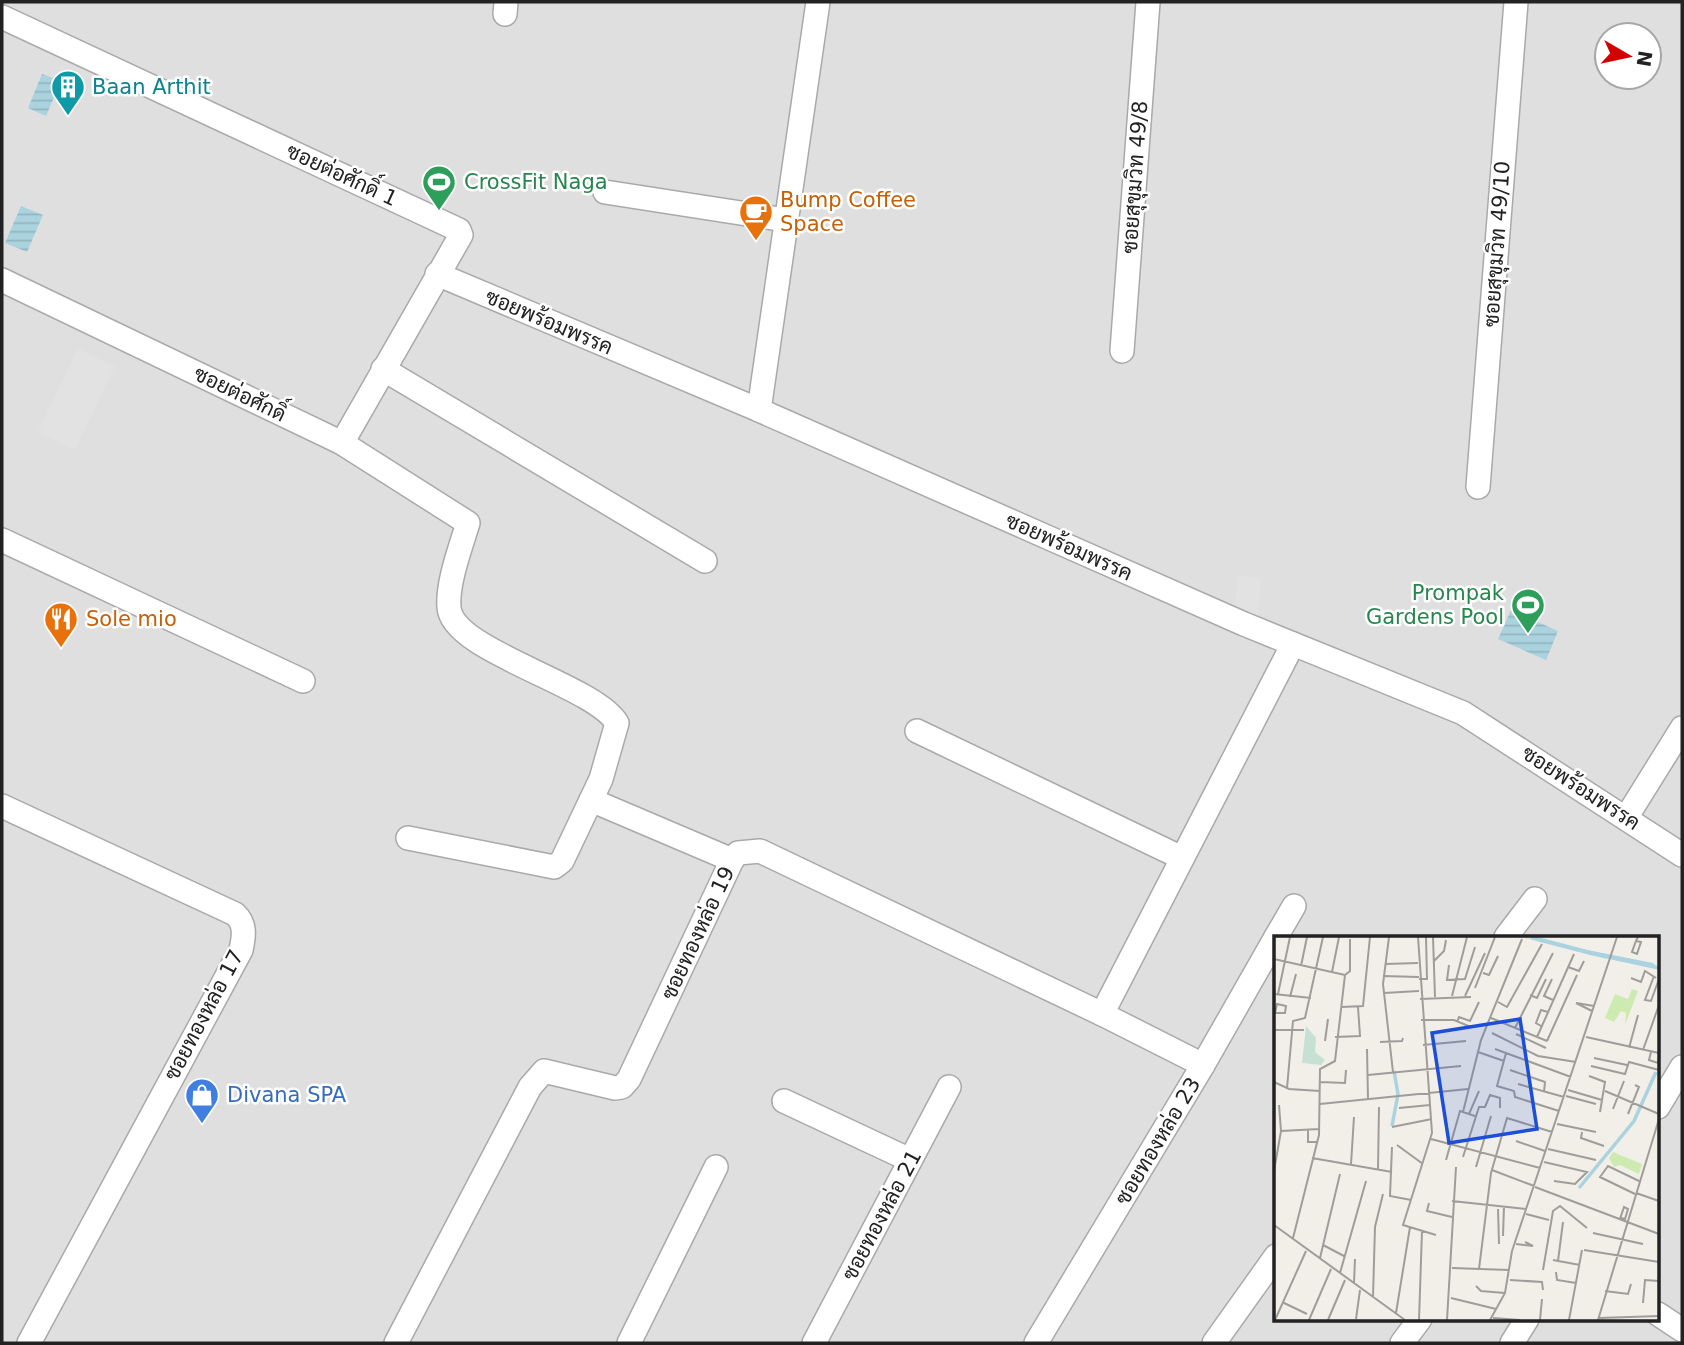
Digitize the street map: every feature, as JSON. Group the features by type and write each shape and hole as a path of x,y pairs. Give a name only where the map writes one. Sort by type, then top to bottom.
{"street":[{"path":"759,410 818,2"},
{"name":"ซอยสุขุมวิท 49/8","path":"1122,351 1148,2"},
{"name":"ซอยสุขุมวิท 49/10","path":"1478,487 1516,2"},
{"name":"ซอยต่อศักดิ์ 1","path":"2,17 456,227 461,235 342,443"},
{"path":"606,192 786,220"},
{"name":"ซอยพร้อมพรรค","path":"437,274 759,410 1244,624 1463,713 1682,855"},
{"name":"ซอยต่อศักดิ์","path":"2,281 342,443 468,523 455,566 449,609 458,625 471,636 527,669 610,712 617,723 601,779 591,800"},
{"path":"383,369 705,561"},
{"path":"2,540 303,681"},
{"path":"1102,1014 1293,644"},
{"path":"1626,818 1682,728"},
{"path":"917,732 1182,858"},
{"path":"408,838 554,867 562,861 591,800 732,860"},
{"name":"ซอยทองหล่อ 17","path":"2,806 236,914 244,926 241,950 29,1343"},
{"name":"ซอยทองหล่อ 19","path":"397,1343 530,1087 540,1075 544,1071 557,1073 615,1088 622,1087 629,1079 732,860 738,853 760,851 1203,1065"},
{"path":"1507,936 1535,898"},
{"name":"ซอยทองหล่อ 23","path":"1277,936 1294,906"},
{"name":"ซอยทองหล่อ 23","path":"1036,1343 1203,1065 1274,941"},
{"path":"1660,1104 1682,1067"},
{"name":"ซอยทองหล่อ 21","path":"814,1343 949,1087"},
{"path":"784,1101 911,1160"},
{"path":"629,1343 716,1167"},
{"path":"1214,1343 1274,1259"},
{"path":"1660,1315 1682,1330"},
{"path":"1406,1342 1419,1320"},
{"path":"1512,1343 1526,1320"}],"shaded area":[{"path":"2,2 1682,2 1682,1343 2,1343"},
{"path":"78,348 115,366 75,450 38,432"},
{"path":"1238,575 1261,578 1258,617 1235,606"}],"water":[{"path":"42,74 61,81 46,116 28,108"},
{"path":"21,206 43,215 27,252 5,243"},
{"name":"Prompak Gardens Pool","path":"1511,610 1558,631 1546,660 1498,639"}],"place":[{"name":"Baan Arthit","path":"68,117"},
{"name":"CrossFit Naga","path":"439,212"},
{"name":"Bump Coffee Space","path":"756,242"},
{"name":"Prompak Gardens Pool","path":"1528,635"},
{"name":"Sole mio","path":"61,649"},
{"name":"Divana SPA","path":"202,1125"}]}
